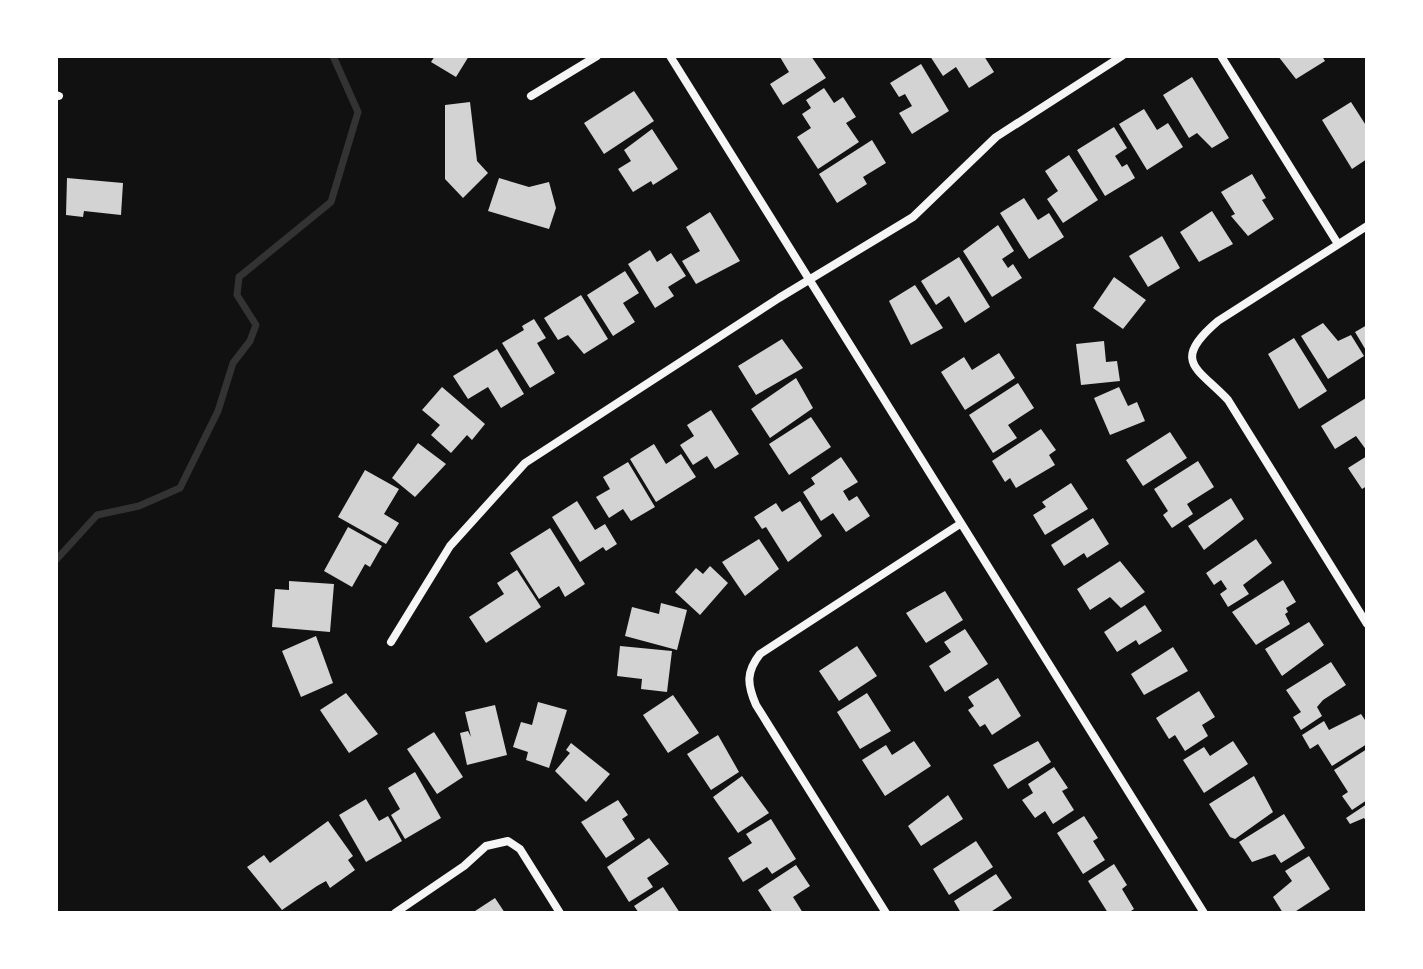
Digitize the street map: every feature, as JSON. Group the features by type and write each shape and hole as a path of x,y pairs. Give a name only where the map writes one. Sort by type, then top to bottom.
{"street":[{"path":"531,96 597,56"},
{"path":"670,56 1204,913"},
{"path":"391,642 450,546 525,463 913,217 996,137 1122,56"},
{"path":"1221,56 1338,244"},
{"path":"1367,226 1218,321 1197,341 1193,361 1202,378 1228,400 1367,624"},
{"path":"886,913 756,705 748,679 751,665 760,654 960,524"},
{"path":"395,913 464,866 486,846 508,841 520,849 560,913"}],"building":[{"path":"435,56 469,56 456,77 431,62"},
{"path":"811,56 826,78 783,105 770,84 789,72 780,57"},
{"path":"930,56 984,56 994,72 969,88 956,67 943,76"},
{"path":"1278,56 1322,56 1325,61 1296,79"},
{"path":"921,64 949,111 912,134 899,113 912,106 905,94 899,97 890,83"},
{"path":"1192,77 1229,138 1212,148 1197,133 1189,138 1163,95"},
{"path":"824,88 834,103 843,97 856,117 846,123 859,142 818,169 797,137 811,128 802,114 811,108 806,100"},
{"path":"634,91 654,121 604,154 584,123"},
{"path":"470,102 477,161 488,173 463,198 445,179 445,105"},
{"path":"1351,102 1367,127 1367,159 1352,169 1322,120"},
{"path":"1144,109 1157,130 1168,123 1183,147 1147,170 1119,124"},
{"path":"1114,127 1127,148 1115,156 1122,167 1127,164 1135,178 1105,196 1077,150"},
{"path":"652,129 678,169 653,185 651,181 633,192 618,169 631,161 624,150"},
{"path":"872,140 886,163 863,177 867,184 837,203 819,174"},
{"path":"1069,155 1098,200 1063,223 1047,199 1058,191 1045,171"},
{"path":"1252,174 1266,198 1262,200 1274,219 1248,236 1231,216 1235,214 1221,192"},
{"path":"67,178 123,183 121,215 84,211 83,217 66,215"},
{"path":"499,178 529,187 549,182 556,208 549,229 488,211"},
{"path":"1024,198 1038,220 1049,213 1064,237 1029,259 1000,213"},
{"path":"1212,211 1233,244 1199,262 1180,232"},
{"path":"710,212 740,261 696,284 682,261 700,251 686,227"},
{"path":"998,225 1014,251 1002,259 1008,268 1013,264 1022,278 992,297 963,251"},
{"path":"1162,236 1180,268 1148,287 1129,256"},
{"path":"650,250 657,262 671,253 686,276 668,287 674,296 655,308 628,264"},
{"path":"959,257 990,307 965,323 949,296 936,305 921,281"},
{"path":"625,271 639,293 623,303 635,322 613,336 587,295"},
{"path":"1114,277 1146,300 1123,329 1093,308"},
{"path":"915,285 943,328 911,345 889,301"},
{"path":"581,295 608,339 584,354 568,335 558,340 544,318"},
{"path":"534,319 546,338 537,343 555,373 530,388 502,343 524,330 522,326"},
{"path":"1323,323 1338,341 1351,335 1364,356 1328,379 1301,336"},
{"path":"1367,325 1367,352 1355,332"},
{"path":"1294,338 1327,391 1299,409 1268,354"},
{"path":"782,339 803,368 756,395 738,366"},
{"path":"1104,341 1106,362 1117,361 1120,381 1081,385 1076,344"},
{"path":"497,349 524,394 501,408 488,387 468,399 453,376"},
{"path":"999,353 1015,378 965,410 941,372 964,357 972,370"},
{"path":"796,378 813,408 770,438 751,409"},
{"path":"1018,383 1034,408 1008,425 1017,438 993,453 969,415"},
{"path":"442,387 485,424 472,440 467,435 451,453 431,435 440,425 422,410"},
{"path":"1119,387 1128,406 1137,402 1145,421 1110,435 1094,398"},
{"path":"1366,398 1367,451 1356,436 1335,449 1321,426"},
{"path":"711,410 739,454 715,469 707,456 693,465 680,445 694,436 687,425"},
{"path":"811,417 831,447 789,475 769,444"},
{"path":"1041,429 1056,450 1049,455 1055,465 1016,488 1010,478 1005,482 992,461"},
{"path":"1170,432 1187,458 1143,486 1126,460"},
{"path":"418,443 446,464 415,497 392,478"},
{"path":"654,444 666,464 681,454 696,477 656,502 630,459"},
{"path":"1367,456 1367,486 1362,489 1348,468"},
{"path":"841,457 858,482 843,491 849,501 857,496 870,516 846,532 833,513 821,521 803,492 815,484 811,478"},
{"path":"1198,461 1214,487 1187,504 1193,514 1172,528 1163,515 1168,511 1154,489"},
{"path":"628,462 655,507 631,521 623,509 609,518 596,497 610,489 603,477"},
{"path":"365,470 399,489 384,514 399,523 386,544 338,517"},
{"path":"1071,483 1088,509 1045,535 1033,515 1046,507 1042,502"},
{"path":"1231,498 1244,519 1204,550 1188,526"},
{"path":"577,501 595,530 605,524 617,544 606,551 603,547 580,562 552,517"},
{"path":"800,501 822,536 788,562 766,527 762,529 754,517 776,503 782,512"},
{"path":"1093,518 1109,544 1087,558 1084,553 1064,566 1051,545"},
{"path":"348,527 382,546 370,567 365,564 352,587 324,571"},
{"path":"550,528 585,584 565,597 559,586 539,599 510,553"},
{"path":"759,539 779,569 745,596 722,562"},
{"path":"1256,539 1272,563 1243,585 1249,594 1228,607 1220,594 1227,589 1221,580 1214,585 1206,573"},
{"path":"1120,561 1145,592 1121,608 1110,597 1090,610 1077,589"},
{"path":"710,566 728,583 700,615 675,592 696,568 703,574"},
{"path":"517,570 541,607 486,643 469,617 504,594 497,583"},
{"path":"1283,580 1296,602 1286,608 1288,612 1285,614 1290,624 1256,645 1232,612"},
{"path":"289,581 334,584 330,632 272,627 275,589 289,590"},
{"path":"945,591 963,620 926,643 906,613"},
{"path":"661,603 687,610 677,650 625,636 632,607 659,614"},
{"path":"1145,605 1162,631 1139,645 1136,640 1117,652 1104,632"},
{"path":"1309,622 1324,645 1282,676 1265,649"},
{"path":"965,629 988,664 945,692 929,666 951,652 944,642"},
{"path":"316,636 333,683 301,697 282,651"},
{"path":"620,646 672,651 667,692 641,689 642,679 617,676"},
{"path":"857,646 877,676 839,701 819,671"},
{"path":"1173,647 1188,671 1144,695 1131,674"},
{"path":"1331,662 1346,685 1323,700 1317,707 1322,716 1301,730 1293,717 1301,712 1286,690"},
{"path":"998,678 1021,716 992,735 985,724 980,727 968,710 974,706 968,697"},
{"path":"1199,691 1215,717 1202,725 1208,736 1185,751 1175,735 1169,739 1156,718"},
{"path":"346,693 378,734 349,753 320,710"},
{"path":"867,693 891,731 860,749 837,712"},
{"path":"673,695 699,733 668,753 643,715"},
{"path":"538,702 567,710 549,768 526,760 528,752 513,747 521,722 532,725"},
{"path":"495,705 507,755 467,765 460,733 468,731 471,737 465,712"},
{"path":"1361,714 1367,723 1367,744 1332,766 1318,744 1310,749 1302,735 1324,721 1329,730"},
{"path":"434,732 463,777 437,794 407,749"},
{"path":"718,735 739,772 711,790 687,754"},
{"path":"914,741 931,766 885,796 862,760 886,745 892,755"},
{"path":"1038,741 1051,762 1008,789 993,765"},
{"path":"1233,741 1248,764 1204,793 1183,760 1204,747 1210,756"},
{"path":"571,743 610,774 586,802 555,771 570,753 566,750"},
{"path":"1367,749 1367,800 1352,810 1342,796 1348,792 1334,770"},
{"path":"1054,767 1068,788 1062,791 1074,810 1053,824 1045,811 1035,818 1022,800 1033,793 1028,784"},
{"path":"415,772 441,818 405,839 391,815 400,809 388,788"},
{"path":"742,776 769,813 738,833 713,797"},
{"path":"1254,776 1273,812 1235,839 1230,837 1209,804"},
{"path":"948,795 963,819 921,846 908,826"},
{"path":"366,799 379,821 388,816 402,841 366,862 339,815"},
{"path":"618,800 628,815 622,819 635,839 606,858 581,822"},
{"path":"1367,804 1367,822 1364,818 1350,824 1346,818"},
{"path":"1284,814 1305,848 1281,863 1275,854 1252,862 1239,842"},
{"path":"1084,816 1098,838 1093,841 1105,860 1083,874 1057,833"},
{"path":"771,819 796,859 772,874 767,867 743,882 728,858 752,843 746,834"},
{"path":"328,821 353,856 348,860 355,870 330,888 326,881 282,910 247,867 264,855 270,863"},
{"path":"649,838 669,864 647,878 653,887 629,902 607,867"},
{"path":"976,841 993,867 949,895 933,869"},
{"path":"1309,856 1330,889 1293,913 1283,913 1273,897 1292,881 1285,871"},
{"path":"1114,864 1127,885 1122,889 1134,909 1128,913 1108,913 1088,881"},
{"path":"796,865 810,886 793,897 803,913 773,913 758,890"},
{"path":"996,874 1012,898 989,913 961,913 954,901"},
{"path":"663,887 680,913 639,913 634,906"},
{"path":"495,898 505,913 472,913"}],"waterway":[{"path":"56,560 97,515 139,506 180,488 218,411 233,363 250,341 256,325 237,295 239,277 331,202 358,112 333,56"}]}
